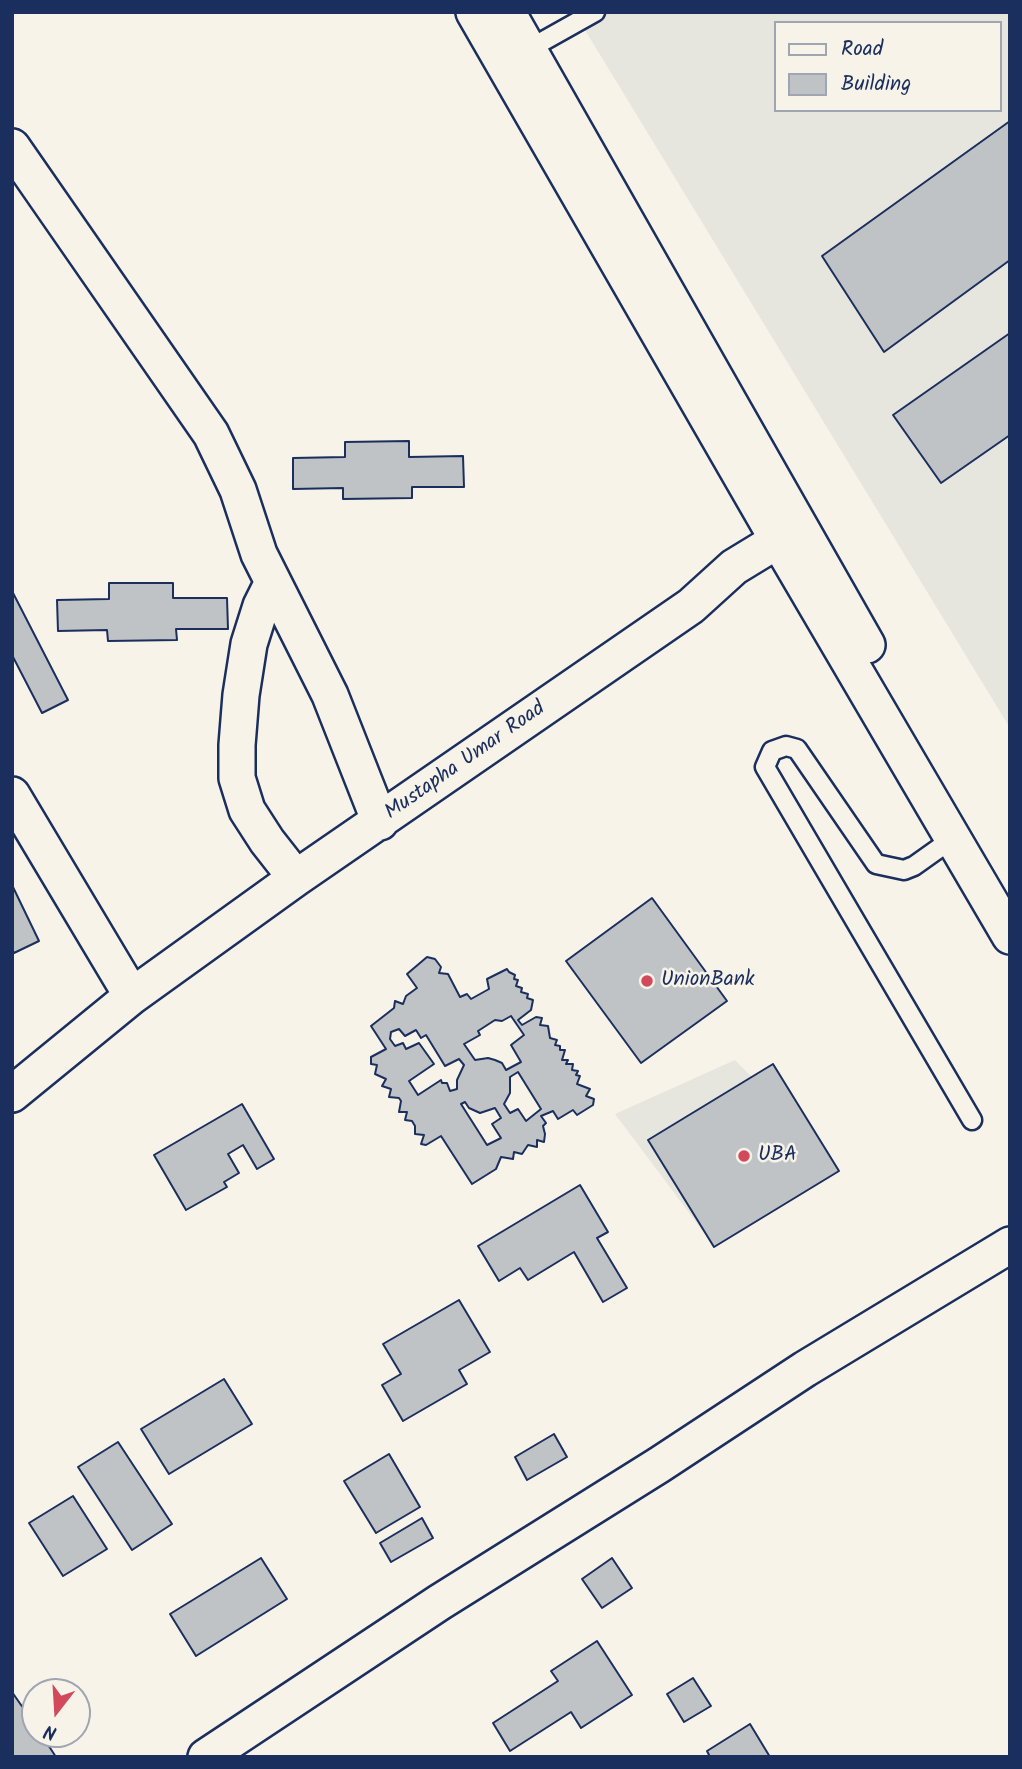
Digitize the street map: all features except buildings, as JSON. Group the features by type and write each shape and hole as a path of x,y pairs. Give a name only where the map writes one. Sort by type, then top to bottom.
{"street":[{"path":"474,12 789,534 1010,890"},
{"path":"507,12 952,839 1010,936"},
{"path":"12,146 211,435 238,490 259,554 330,695 380,822"},
{"name":"Mustapha Umar Road","path":"12,1094 132,996 296,878 691,606 734,567 789,534"},
{"path":"273,582 261,606 249,644 239,720 237,778 247,810 296,878"},
{"path":"12,795 132,996"},
{"path":"206,1757 440,1602 659,1465 805,1369 1010,1245"}],"lane":[{"path":"529,49 595,12"},
{"path":"952,839 904,870 876,864 797,749 786,746 772,751 765,767 972,1120"}],"shaded area":[{"path":"574,12 1010,12 1010,728"},
{"name":"UBA","path":"735,1060 832,1158 705,1234 615,1114"}],"place":[{"name":"UnionBank","path":"647,981"},
{"name":"UBA","path":"744,1156"}]}
